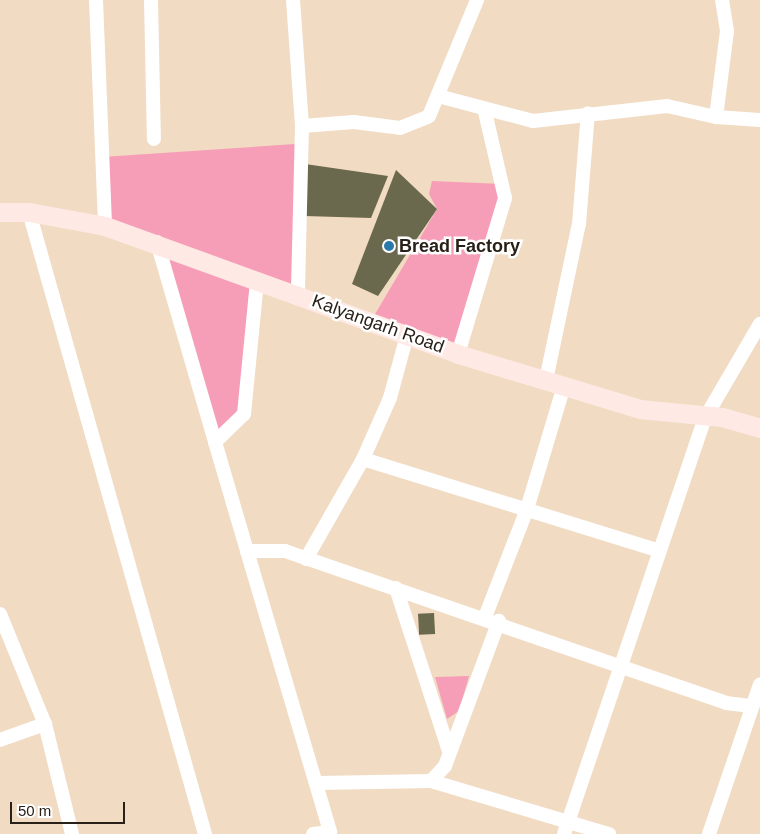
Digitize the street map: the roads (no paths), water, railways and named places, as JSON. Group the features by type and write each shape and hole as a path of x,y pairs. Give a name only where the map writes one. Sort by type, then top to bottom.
{"main road":[{"name":"Kalyangarh Road","path":"0,212 29,212 105,226 157,242 257,281 458,354 640,408 705,418 722,417 760,428"}],"street":[{"path":"96,0 105,226"},
{"path":"151,0 154,139"},
{"path":"293,0 302,126 298,295"},
{"path":"302,126 354,122 406,126 429,116 477,0"},
{"path":"716,117 728,32 722,0"},
{"path":"438,96 533,121 588,112 667,106 716,117 760,120"},
{"path":"458,354 505,198 484,108"},
{"path":"546,380 579,224 588,112"},
{"path":"29,212 205,834"},
{"path":"157,242 247,551 318,783 330,832 313,834"},
{"path":"215,442 244,414 257,281"},
{"path":"566,828 657,550 705,418 760,324"},
{"path":"306,559 364,459 390,398 407,335"},
{"path":"430,781 445,766 527,510 564,386"},
{"path":"364,459 657,550"},
{"path":"247,551 285,551 492,619 754,714"},
{"path":"396,588 449,752"},
{"path":"0,614 45,724 72,834"},
{"path":"709,834 754,714 760,684"},
{"path":"0,740 45,724"},
{"path":"318,783 430,781 566,828 609,834"}],"place":[{"name":"Bread Factory","path":"389,246"}]}
